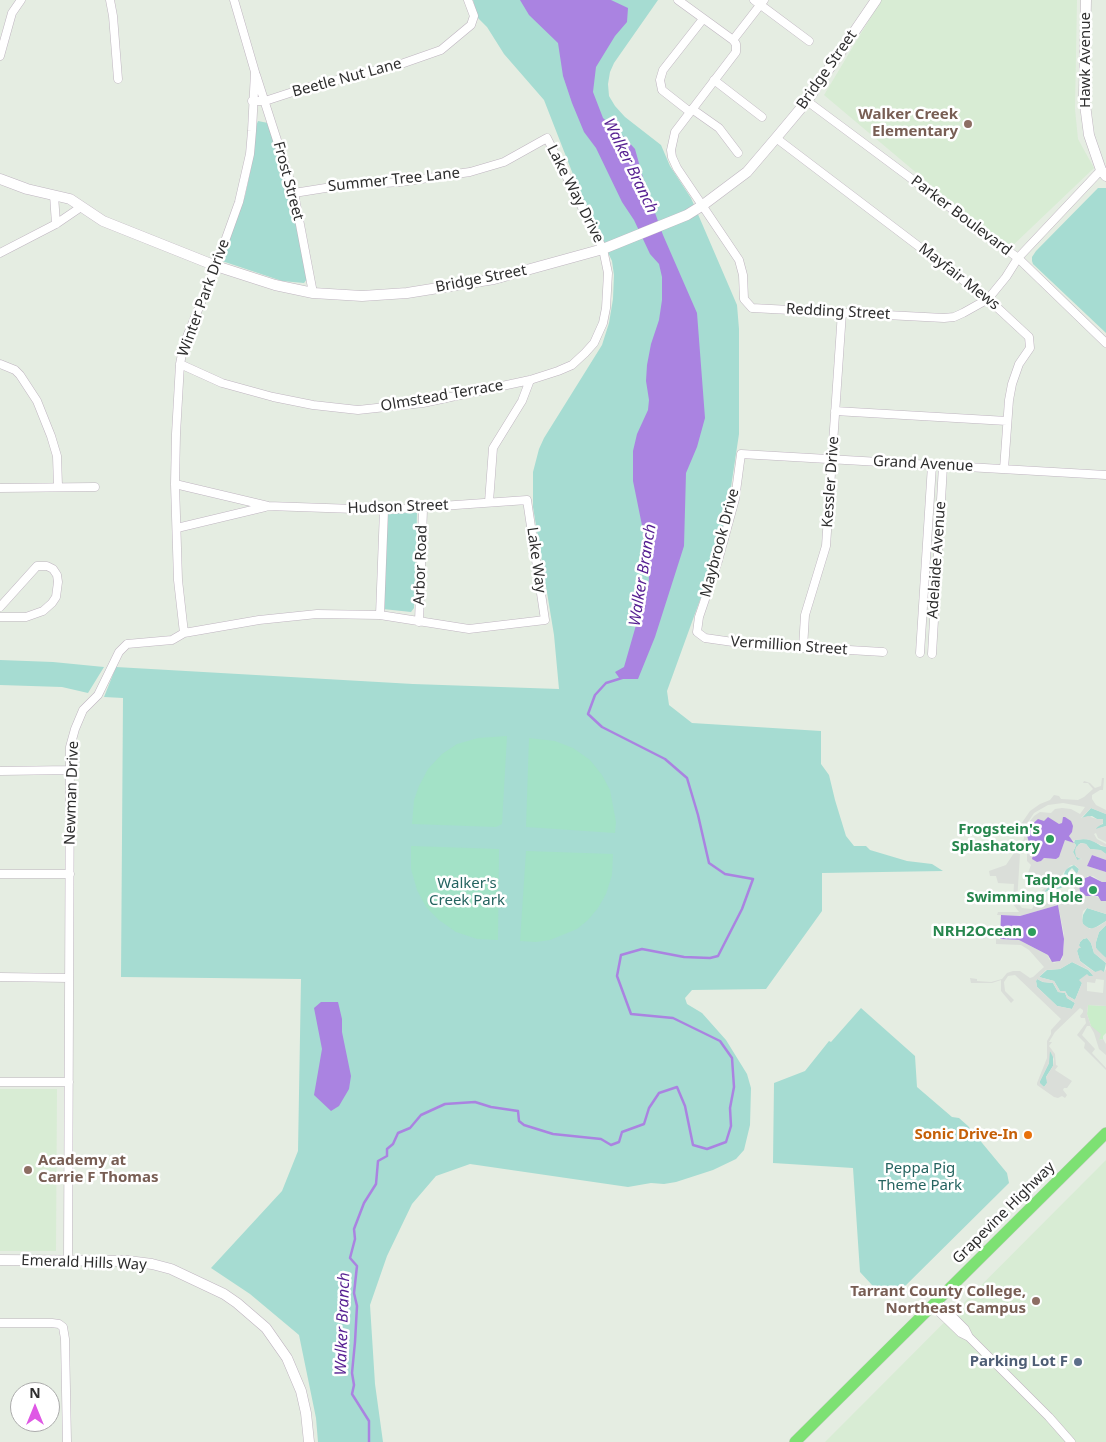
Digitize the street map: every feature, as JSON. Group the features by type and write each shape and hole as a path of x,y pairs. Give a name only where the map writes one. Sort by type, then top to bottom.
{"main road":[{"name":"Grapevine Highway","path":"795,1442 1106,1133"}],"street":[{"path":"0,56 12,13 21,0"},
{"path":"110,0 118,79"},
{"path":"234,1 244,0"},
{"name":"Beetle Nut Lane","path":"252,101 265,101 304,88 400,64 441,50 471,25 474,16 468,0"},
{"path":"679,0 733,40 759,2 809,41"},
{"name":"Bridge Street","path":"0,178 27,189 70,199 103,222 216,266 274,285 313,293 362,296 406,293 494,279 620,243 682,217 702,205 747,172 776,138 807,101 876,0"},
{"name":"Hawk Avenue","path":"1086,0 1084,97 1089,136 1103,173"},
{"name":"Winter Park Drive","path":"184,633 178,580 175,484 180,364 184,344 216,266 239,202 250,154 255,72 234,1"},
{"path":"703,18 663,70 660,76 660,84 662,90 719,128 738,153"},
{"name":"Redding Street","path":"733,40 736,44 736,52 691,110 673,137 672,157 739,260 743,275 744,299 752,308 954,317 988,298 1006,278 1018,258 1103,173"},
{"name":"Frost Street","path":"255,72 294,192 313,293"},
{"path":"714,80 762,117"},
{"name":"Parker Boulevard","path":"807,101 1018,258 1106,344"},
{"name":"Summer Tree Lane","path":"294,192 338,186 400,182 470,172 504,162 547,138"},
{"name":"Lake Way Drive","path":"547,138 603,249"},
{"name":"Mayfair Mews","path":"776,138 988,298 1029,337 1030,348 1019,364 1012,384 1007,421 1004,469"},
{"path":"54,195 56,224"},
{"path":"0,253 56,224 81,207"},
{"path":"489,502 492,448 522,401 530,380 572,365 594,343 603,323 606,308 608,273 603,249"},
{"name":"Kessler Drive","path":"804,648 805,615 826,546 842,312"},
{"path":"0,364 15,370 20,375 37,401 57,456 58,486"},
{"name":"Olmstead Terrace","path":"180,364 222,383 273,397 313,405 358,410 423,403 530,380"},
{"path":"835,411 1007,421"},
{"name":"Grand Avenue","path":"741,454 1106,475"},
{"name":"Maybrook Drive","path":"697,632 699,617 718,561 734,499 741,454"},
{"name":"Adelaide Avenue","path":"920,653 932,465"},
{"name":"Adelaide Avenue","path":"932,654 943,466"},
{"name":"Hudson Street","path":"175,484 268,506 384,510 423,509 527,500"},
{"path":"0,488 95,486"},
{"name":"Lake Way","path":"527,500 545,620"},
{"name":"Hudson Street","path":"177,528 268,506"},
{"name":"Arbor Road","path":"419,622 423,509"},
{"path":"380,615 384,510"},
{"path":"0,607 37,566 47,566 53,569 57,575 56,597 52,604 43,611 26,617 0,617"},
{"name":"Newman Drive","path":"68,1261 70,747 75,729 84,710 98,695 119,652 127,644 172,640 184,633 259,620 317,614 380,615 469,629 545,620"},
{"name":"Vermillion Street","path":"697,632 705,638 720,641 883,652"},
{"path":"0,771 70,770"},
{"path":"0,874 70,874"},
{"path":"0,977 68,978"},
{"path":"0,1082 68,1082"},
{"name":"Emerald Hills Way","path":"0,1260 152,1264 171,1269 224,1294 238,1303 266,1328 287,1358 301,1391 306,1413 309,1442"},
{"path":"935,1304 965,1329 969,1337 1064,1432 1071,1442"},
{"path":"0,1323 52,1323 63,1327 65,1339 67,1442"}],"shaded area":[{"name":"Walker Creek Elementary","path":"881,0 1077,0 1075,109 1078,139 1094,168 1008,250 824,95"},
{"path":"1102,778 1104,778 1103,790 1092,795 1092,799 1096,805 1106,810 1106,814 1091,808 1081,818 1088,816 1103,819 1103,823 1095,829 1106,826 1106,842 1098,838 1096,833 1094,834 1097,839 1106,844 1106,847 1087,839 1074,841 1070,838 1062,819 1062,823 1059,825 1048,817 1029,843 1034,851 1032,855 1041,861 1044,858 1051,859 1060,854 1065,840 1076,845 1073,852 1077,860 1082,859 1076,857 1075,851 1076,847 1081,843 1086,844 1090,849 1101,850 1106,854 1106,860 1092,855 1087,866 1106,872 1106,882 1102,882 1093,876 1087,876 1095,896 1101,899 1101,901 1106,901 1106,914 1087,908 1083,911 1082,918 1083,924 1090,929 1106,921 1106,925 1099,932 1096,948 1106,958 1106,963 1094,953 1091,943 1087,938 1080,942 1081,948 1077,951 1080,961 1095,972 1101,970 1104,972 1106,969 1106,1006 1088,1005 1087,1014 1091,1026 1101,1034 1099,1040 1103,1039 1106,1044 1106,1055 1099,1049 1090,1026 1087,1026 1082,1035 1095,1049 1092,1053 1106,1070 1084,1048 1085,1043 1077,1035 1086,1023 1085,1018 1080,1016 1083,1010 1080,1008 1055,1032 1049,1042 1052,1042 1049,1046 1055,1054 1056,1065 1058,1066 1055,1070 1072,1081 1063,1090 1067,1095 1065,1098 1062,1096 1058,1098 1037,1085 1037,1083 1047,1058 1047,1041 1051,1030 1061,1019 1015,975 1008,976 1004,982 1005,991 1014,1000 1011,1003 1001,991 1001,980 992,983 971,983 970,978 977,979 977,981 991,982 1002,979 1007,973 1020,971 1030,978 1044,967 1029,950 1021,945 996,944 996,939 1019,940 1048,955 1049,959 1054,963 1062,960 1064,934 1058,905 1020,916 997,915 998,912 1019,912 1013,904 994,901 994,899 1013,901 1014,884 998,883 996,876 990,876 989,871 1006,865 1014,853 1020,854 1017,902 1022,908 1032,909 1034,905 1031,896 1041,892 1044,888 1031,885 1033,873 1028,873 1031,865 1027,861 1027,850 1023,842 1027,825 1040,812 1051,813 1055,809 1062,808 1071,809 1080,814 1085,807 1063,803 1048,805 1034,813 1026,825 1021,824 1030,811 1050,800 1054,795 1059,796 1061,799 1078,800 1093,789 1088,783 1083,783 1084,781 1090,783 1095,788 1101,786","holes":["1071,865 1075,865 1079,869 1077,874 1079,876 1072,893 1056,901 1038,906 1035,896 1046,893 1044,892 1049,886 1053,888 1059,886 1063,873","1072,962 1089,970 1093,976 1087,974 1079,980 1082,983 1075,1000 1068,996 1065,991 1060,991 1054,981 1039,977 1046,970 1060,969","1037,979 1053,983 1058,992 1065,993 1067,998 1075,1003 1072,1009 1057,1006 1037,987","1096,979 1104,980 1103,993 1087,991 1087,982 1095,983","1050,1051 1054,1059 1053,1066 1046,1077 1047,1083 1044,1087 1040,1081 1049,1063"]},
{"name":"Academy at Carrie F Thomas","path":"0,1089 57,1089 56,1251 0,1251"},
{"name":"Tarrant County College, Northeast Campus","path":"1106,1160 1106,1442 825,1442"}],"green space":[{"name":"Walker's Creek Park","path":"473,0 658,0 614,63 608,84 609,96 625,117 661,145 670,166 691,198 737,305 739,329 739,434 731,487 725,519 705,586 667,691 669,705 692,723 821,731 821,764 829,775 846,836 854,846 866,846 870,850 907,861 932,864 943,871 822,873 822,911 766,989 692,990 685,998 687,1004 702,1013 726,1040 747,1074 751,1088 750,1125 744,1150 736,1159 713,1170 676,1182 664,1184 651,1183 628,1187 470,1164 436,1176 412,1204 387,1256 370,1305 375,1384 383,1442 318,1442 316,1418 299,1335 250,1294 211,1268 282,1191 298,1151 301,979 121,977 123,698 104,697 116,667 413,684 559,689 554,635 533,507 533,472 544,438 602,345 609,323 614,275 612,261 583,200 544,100 504,54 487,27 478,18"},
{"path":"258,121 268,123 287,181 307,279 304,283 282,281 222,261 245,196"},
{"path":"1098,188 1106,188 1106,333 1032,261 1036,251"},
{"path":"388,512 417,513 414,608 411,612 383,609"},
{"path":"0,660 53,662 104,667 88,693 62,687 0,685"},
{"path":"507,736 502,824 496,827 412,824 414,800 419,786 428,769 442,754 457,744 478,738"},
{"path":"529,738 555,741 573,748 590,760 602,775 610,790 616,822 615,833 526,827"},
{"path":"1091,808 1106,814 1106,826 1095,830 1097,826 1103,824 1103,819 1097,819 1092,816 1082,818"},
{"path":"1075,840 1092,840 1106,847 1106,854 1099,850 1090,849 1086,844 1081,843 1078,845 1078,858 1082,859 1077,860 1073,852 1076,845 1074,843"},
{"name":"Walker's Creek Park","path":"411,846 499,849 498,940 477,939 456,932 439,920 426,907 417,890 411,869"},
{"path":"526,851 613,854 612,875 606,894 598,908 577,929 550,940 536,942 520,941"},
{"path":"1074,865 1079,869 1078,872 1077,874 1072,868 1069,871 1064,886 1044,892 1049,886 1061,882 1066,869"},
{"path":"1087,908 1106,914 1106,921 1093,929 1085,927 1082,922"},
{"path":"1106,925 1106,958 1099,953 1096,948 1096,942 1099,932"},
{"path":"1087,938 1091,943 1094,953 1106,963 1104,972 1095,972 1080,961 1077,951 1080,942"},
{"path":"1072,962 1088,970 1094,976 1080,980 1082,983 1075,1000 1068,996 1065,991 1060,991 1054,981 1039,977 1047,970 1060,969"},
{"path":"1037,979 1053,983 1058,992 1065,993 1067,998 1075,1003 1072,1009 1057,1006 1037,987"},
{"name":"Peppa Pig Theme Park","path":"861,1008 915,1056 917,1087 952,1117 959,1118 968,1126 1007,1173 1009,1183 895,1296 883,1297 860,1272 853,1168 773,1163 774,1083 805,1071 829,1041 831,1042"},
{"path":"1049,1050 1053,1054 1053,1066 1046,1077 1048,1082 1044,1087 1039,1083 1049,1063"}],"sand":[{"path":"1088,1005 1106,1006 1106,1033 1103,1039 1099,1040 1091,1026 1087,1014"}],"water":[{"path":"520,0 611,0 628,8 627,22 615,36 596,67 593,92 603,118 635,149 645,185 663,235 697,313 705,418 697,447 686,473 684,546 655,637 638,679 620,679 615,672 624,667 649,580 648,555 633,481 633,451 637,434 648,410 647,365 651,344 659,320 662,300 662,277 659,264 650,254 596,148 584,132 563,76 558,43 529,15"},
{"name":"Frogstein's Splashatory","path":"1048,817 1059,824 1062,823 1063,817 1071,821 1073,826 1069,836 1074,843 1065,840 1059,857 1056,859 1044,858 1037,862 1032,859 1034,851 1027,835 1029,827 1038,819 1044,821"},
{"name":"Tadpole Swimming Hole","path":"1092,855 1106,860 1106,872 1087,866"},
{"name":"Tadpole Swimming Hole","path":"1090,876 1106,882 1106,901 1101,901 1098,896 1086,896 1080,891 1079,885 1081,880"},
{"name":"NRH2Ocean","path":"1058,905 1064,939 1063,955 1060,961 1052,962 1048,955 1019,940 1000,939 1001,915 1020,916"},
{"path":"321,1002 338,1002 351,1076 349,1089 339,1106 331,1111 314,1095 322,1049 314,1008"}],"waterway":[{"name":"Walker Branch","path":"369,1442 369,1421 352,1394 357,1306 354,1293 357,1266 350,1258 355,1239 354,1229 364,1203 376,1184 378,1161 387,1156 387,1149 393,1144 398,1133 410,1128 421,1115 445,1104 475,1102 491,1107 518,1111 519,1121 524,1125 553,1134 601,1139 611,1145 619,1142 622,1132 644,1124 649,1108 659,1093 677,1087 685,1106 693,1145 707,1149 726,1142 731,1126 730,1108 734,1087 732,1058 720,1041 673,1018 631,1014 617,976 621,955 642,949 684,957 710,958 718,956 742,909 753,879 725,874 709,863 687,778 665,759 602,727 588,714 595,695 606,683 622,678"}],"place":[{"name":"Walker Creek Elementary","path":"968,124"},
{"name":"Frogstein's Splashatory","path":"1050,839"},
{"name":"Tadpole Swimming Hole","path":"1093,890"},
{"name":"NRH2Ocean","path":"1032,932"},
{"name":"Sonic Drive-In","path":"1028,1135"},
{"name":"Academy at Carrie F Thomas","path":"28,1170"},
{"name":"Tarrant County College, Northeast Campus","path":"1036,1301"},
{"name":"Parking Lot F","path":"1078,1362"}]}
